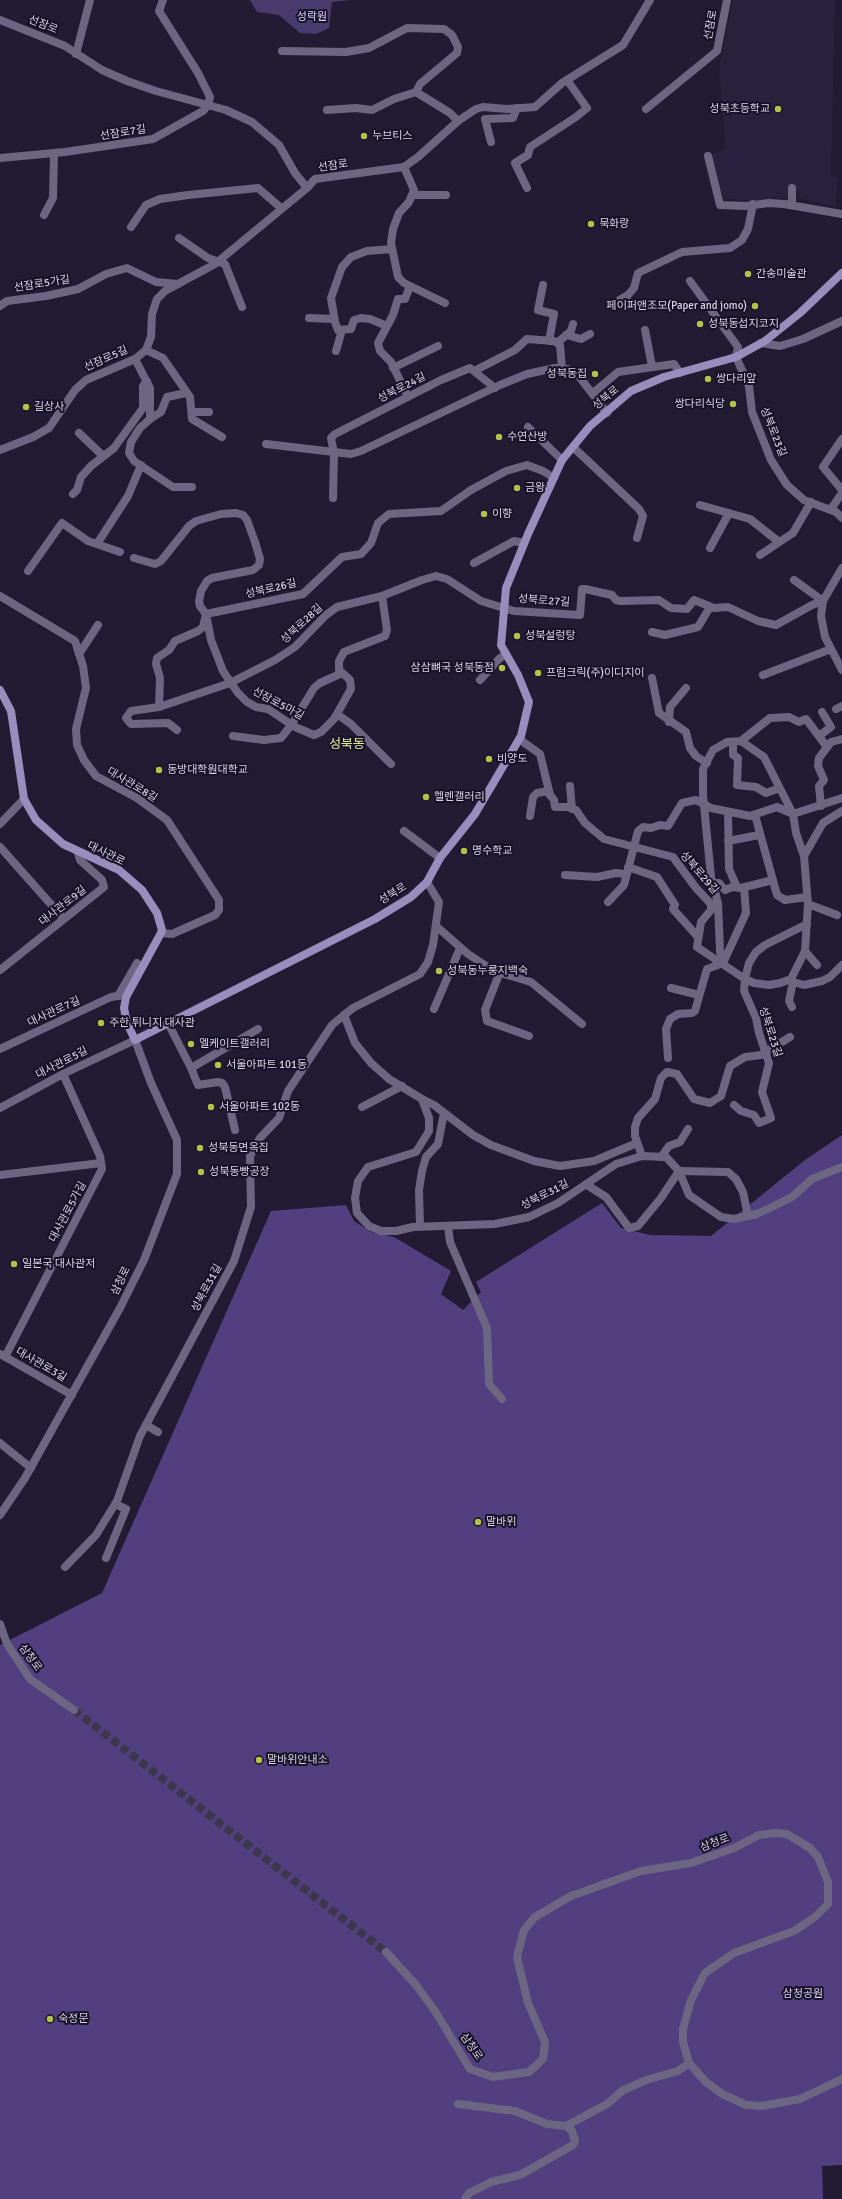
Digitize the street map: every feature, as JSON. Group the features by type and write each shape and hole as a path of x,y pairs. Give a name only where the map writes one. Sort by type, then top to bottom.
{"main road":[{"name":"성북로","path":"135,1040 375,919 414,894 428,882 440,858 475,814 519,739 529,702 518,675 501,645 506,588 562,460 590,426 631,391 664,377 736,357 761,343 800,313 842,273"},
{"name":"대사관로","path":"0,690 11,711 24,799 36,820 63,844 78,853 119,870 142,890 157,913 162,930 161,933"},
{"path":"135,1040 127,1023 122,996 161,933"}],"street":[{"path":"76,54 90,0"},
{"path":"163,0 159,11 198,73 210,97 208,105"},
{"name":"선잠로","path":"0,20 65,46 102,70 128,81 156,91 226,110 252,122 279,145 295,173 307,188 315,179 404,167 418,157 458,121 483,107 535,107 567,80 622,45 650,0"},
{"name":"선잠로","path":"646,109 717,51 728,0"},
{"path":"282,51 346,52 369,48 407,28 444,29 452,35 458,47 457,53 420,84 416,92 394,99 372,110 356,108 327,110"},
{"path":"527,188 515,163 528,155 530,147 576,117 587,108 567,80"},
{"path":"416,92 450,113 458,121"},
{"name":"선잠로7길","path":"0,158 54,153 153,139 203,111 208,105"},
{"path":"491,142 485,119 513,118 517,108"},
{"path":"44,215 53,198 54,153"},
{"path":"708,156 720,205 746,206 769,203 792,205 842,214"},
{"path":"404,167 414,190 409,202 399,214 393,229 392,249 398,277 410,286 445,303"},
{"path":"131,227 146,205 160,199 188,195 258,188 281,208"},
{"path":"222,437 198,424 192,419 190,398 163,358 146,350 151,337 152,314 157,299 165,291 219,261 281,208 307,188"},
{"path":"792,188 792,205"},
{"path":"412,195 446,195"},
{"path":"613,304 628,295 634,288 638,273 682,252 730,248 742,240 748,229 753,204"},
{"path":"179,238 208,258 225,264 242,307"},
{"path":"387,326 370,319 361,318 354,320 351,329 338,330 334,319 331,298 342,267 351,257 367,251 392,249"},
{"name":"선잠로5가길","path":"0,306 7,300 46,296 78,289 106,274 127,268 156,282 178,284"},
{"path":"690,281 738,347 736,357"},
{"path":"543,285 538,310 554,314 549,340"},
{"path":"408,397 391,362 380,351 378,343 393,315 398,299 405,300 410,286"},
{"path":"309,318 334,319"},
{"path":"761,343 780,346 804,339 842,321"},
{"path":"558,344 571,331 573,324"},
{"path":"336,351 342,330"},
{"path":"645,330 652,366"},
{"path":"566,335 582,339 590,334"},
{"path":"495,388 474,371 515,350 527,339 549,340 560,345 562,368"},
{"path":"393,368 438,346"},
{"name":"선잠로5길","path":"0,450 33,437 49,428 75,390 86,380 135,360 146,350"},
{"name":"성북로23길","path":"736,357 749,386 752,412 771,460 787,485 804,500 831,509 842,518"},
{"path":"135,360 140,373 150,388 150,419"},
{"name":"성북로","path":"592,393 618,372 674,364 680,373"},
{"name":"성북로24길","path":"332,498 334,453 332,438 335,434 470,368 474,371"},
{"path":"266,444 351,454 361,451 527,374 555,368 568,369 578,375 607,413"},
{"path":"73,494 77,490 81,476 114,448 143,408 143,386 146,381"},
{"path":"186,393 167,397 162,412 150,419 140,428 131,442 129,453 134,461 173,487 192,487"},
{"path":"192,412 209,412"},
{"path":"528,427 562,460"},
{"path":"79,433 103,456"},
{"path":"842,439 823,467 842,490"},
{"path":"573,447 639,509 644,516 638,538"},
{"path":"98,544 128,496 141,465"},
{"name":"성북로26길","path":"206,614 303,594 342,557 361,554 371,543 378,523 389,514 441,511 471,490 506,471 527,465 543,471 554,478"},
{"path":"831,509 842,493"},
{"path":"760,555 793,533 811,502"},
{"path":"700,504 750,519 779,542"},
{"name":"선잠로5마길","path":"134,558 156,564 161,561 189,526 196,521 221,514 236,513 243,515 247,520 255,542 260,559 259,565 253,570 220,575 207,581 201,591 199,602 206,614 211,640 230,683 247,702 256,707 268,709 292,724 314,735 322,732 337,714 351,689 350,680 339,670 339,661 344,652 385,636 387,630 382,596"},
{"path":"710,548 729,513"},
{"path":"28,571 62,523 88,541 120,552"},
{"path":"474,563 514,541 524,544"},
{"path":"841,572 823,601 821,616 826,637 842,670"},
{"name":"성북로28길","path":"178,730 168,723 136,725 127,722 126,718 132,711 159,707 230,683 276,660 295,647 326,615 337,607 382,596 436,576 447,579 481,600 504,608"},
{"path":"794,580 817,595 823,601"},
{"name":"성북로27길","path":"504,608 580,616 582,589 584,589 612,595 616,600 621,601 659,600 671,608 687,609 694,600 710,607 728,607 758,621 776,625 812,605 823,601"},
{"name":"대사관로8길","path":"0,596 75,641 86,688 76,729 77,745 84,760 96,776 137,798 167,820 220,904 219,910 215,915 172,934 161,933"},
{"path":"652,632 665,635 698,627 710,607"},
{"path":"159,707 160,678 156,664 157,658 169,650 175,641 198,631 203,627 206,614"},
{"path":"79,654 98,625"},
{"path":"762,675 831,649"},
{"path":"480,680 499,659 506,654"},
{"path":"234,736 264,740 281,738 292,724 314,688 320,683 342,674"},
{"path":"652,678 659,713 669,722 686,732 690,748 696,756 707,763"},
{"path":"669,722 670,707 686,688"},
{"path":"819,736 831,727 822,712"},
{"path":"337,714 351,724 392,764"},
{"path":"780,788 766,792 756,787 737,785 738,758 733,755 737,742 770,718 789,717 799,722 806,719 827,747"},
{"name":"성북로29길","path":"519,739 540,754 549,791 555,807 568,807 572,809 604,839 673,857 696,888 711,904 711,910 701,922 698,937"},
{"path":"821,806 819,786 824,780 818,766 819,758 831,742 842,739"},
{"path":"723,963 720,951 718,903 713,883 704,804 703,769 713,750 727,742 737,742 764,758 793,814 796,833 804,856 807,901 805,951 792,980 789,1001 792,1007"},
{"path":"570,786 572,809"},
{"path":"530,816 533,798 537,793 549,791"},
{"path":"608,902 624,885 626,871 638,831 643,827 651,828 660,825 668,826 682,803 696,800 728,812 750,816 777,807 793,814 842,798"},
{"path":"0,824 24,799"},
{"path":"804,856 823,823 842,811"},
{"path":"668,1058 666,1029 670,1019 678,1014 692,1014 707,968 723,963 746,913 740,887 729,869 728,812"},
{"path":"755,815 759,836 777,895 785,900 807,901 837,915"},
{"path":"404,831 440,858"},
{"path":"728,841 759,836"},
{"path":"0,847 64,919"},
{"name":"대사관로9길","path":"0,970 104,887 102,880 80,860 78,853"},
{"path":"565,875 597,877 626,871 657,877 674,904 673,909 698,937 697,947 745,979 754,983 769,985 780,984 792,980 804,985 822,981 830,977 841,966"},
{"path":"713,883 719,883 725,890 732,887 740,887 772,880"},
{"name":"성북로31길","path":"64,1567 96,1535 115,1504 140,1436 234,1261 251,1207 250,1156 260,1138 279,1118 288,1091 332,1025 353,1008 420,974 428,962 436,926 439,902 428,882"},
{"name":"성북로23길","path":"734,1105 741,1111 754,1115 759,1123 771,1118 762,1092 769,1063 756,1018 744,991 745,979 749,963 756,952 765,945 806,924"},
{"path":"436,926 460,948 494,971 531,982 582,1024"},
{"path":"434,1009 460,948"},
{"path":"805,951 817,965"},
{"path":"122,996 137,963"},
{"path":"500,972 484,1010 487,1021 529,1036"},
{"path":"671,988 699,995"},
{"name":"대사관로7길","path":"0,1049 111,997 122,996"},
{"name":"성북로31길","path":"344,1014 355,1043 371,1063 402,1086 454,1118 473,1135 491,1145 534,1161 560,1166 594,1161 637,1143"},
{"path":"168,1023 198,1085 218,1082 222,1083 225,1087 235,1130"},
{"path":"191,1068 258,1030"},
{"path":"642,1156 635,1136 638,1118 655,1099 661,1078 667,1072 677,1074 694,1099 710,1103 721,1096 730,1066 745,1056 761,1055 790,1037"},
{"name":"대사관로5길","path":"0,1108 63,1074 135,1040"},
{"name":"삼청로","path":"0,1515 32,1468 120,1308 144,1260 177,1174 177,1140 151,1083 135,1040"},
{"path":"0,1175 101,1163 100,1156 63,1074"},
{"path":"362,1107 402,1086"},
{"name":"성북로31길","path":"422,1099 429,1118 429,1131 416,1152 368,1167 358,1182 355,1198 357,1213 370,1226 381,1230 396,1231 420,1226 495,1224 530,1218 587,1185 616,1164 642,1156 661,1157"},
{"path":"420,1226 419,1190 422,1171 426,1157 438,1144 444,1113"},
{"path":"688,1129 680,1142 669,1146 661,1157 666,1158 679,1171 689,1195 705,1208 721,1217 734,1219 757,1214 792,1197 812,1178 842,1167"},
{"name":"대사관로5가길","path":"2,1355 100,1176 102,1169 101,1163"},
{"path":"587,1185 606,1197 629,1228 638,1226 662,1198 679,1171"},
{"path":"679,1171 728,1172 736,1179 743,1192 748,1216"},
{"path":"448,1226 450,1242 486,1328 488,1384 502,1399"},
{"name":"대사관로3길","path":"2,1355 72,1395"},
{"path":"146,1425 158,1432"},
{"path":"0,1443 32,1468"},
{"path":"106,1558 126,1508 115,1504"},
{"name":"삼청로","path":"0,1624 7,1644 30,1679 74,1710"},
{"name":"삼청로","path":"386,1952 416,1985 435,2011 470,2068 493,2077 529,2072 542,2059 545,2042 528,2003 517,1957 524,1930 535,1917 570,1896 641,1871 690,1864 734,1848 759,1835 776,1833 787,1834 810,1848 818,1857 828,1882 828,1904 816,1917 794,1931 734,1953 705,1973 691,2000 683,2029 683,2042 689,2064 706,2082 722,2094 746,2105 762,2106 800,2099 842,2079"},
{"path":"566,2126 606,2104 622,2091 646,2080 678,2071 689,2064"},
{"path":"458,2104 515,2111 547,2124 566,2126 572,2131 575,2141 573,2145 520,2175 491,2182 469,2193 465,2199"}],"shaded area":[{"name":"성북초등학교","path":"733,0 835,0 831,175 838,178 835,207 800,198 795,187 789,188 787,198 747,201 723,198 710,156 726,148 719,69"}],"green space":[{"name":"성락원","path":"250,0 350,0 332,2 329,28 316,34 300,33 279,15 257,12"},
{"name":"삼청공원","path":"842,1135 842,2165 822,2166 823,2199 0,2199 0,1645 102,1593 271,1211 346,1205 354,1221 371,1232 394,1237 451,1271 441,1294 463,1310 481,1292 476,1282 602,1203 621,1228 650,1235 711,1236 805,1160"}],"tunnel":[{"path":"74,1710 386,1952"}],"place":[{"name":"성북초등학교","path":"778,109"},
{"name":"누브티스","path":"364,136"},
{"name":"묵화랑","path":"591,224"},
{"name":"간송미술관","path":"748,274"},
{"name":"페이퍼앤조모(Paper and jomo)","path":"755,306"},
{"name":"성북동섭지코지","path":"700,324"},
{"name":"성북동집","path":"595,374"},
{"name":"쌍다리앞","path":"708,379"},
{"name":"쌍다리식당","path":"733,404"},
{"name":"길상사","path":"26,407"},
{"name":"수연산방","path":"499,437"},
{"name":"금왕","path":"517,488"},
{"name":"이향","path":"484,514"},
{"name":"성북설렁탕","path":"517,636"},
{"name":"삼삼뼈국 성북동점","path":"502,668"},
{"name":"프럼크릭(주)이디지이","path":"538,673"},
{"name":"비양도","path":"489,759"},
{"name":"동방대학원대학교","path":"159,770"},
{"name":"헬렌갤러리","path":"426,797"},
{"name":"명수학교","path":"464,851"},
{"name":"성북동누룽지백숙","path":"439,971"},
{"name":"주한 튀니지 대사관","path":"101,1023"},
{"name":"엘케이트갤러리","path":"191,1044"},
{"name":"서울아파트 101동","path":"218,1065"},
{"name":"서울아파트 102동","path":"211,1107"},
{"name":"성북동면옥집","path":"200,1148"},
{"name":"성북동빵공장","path":"201,1172"},
{"name":"일본국 대사관저","path":"14,1264"},
{"name":"말바위","path":"478,1522"},
{"name":"말바위안내소","path":"259,1760"},
{"name":"숙정문","path":"50,2019"}],"district":[{"name":"성북동","path":"347,745"}]}
